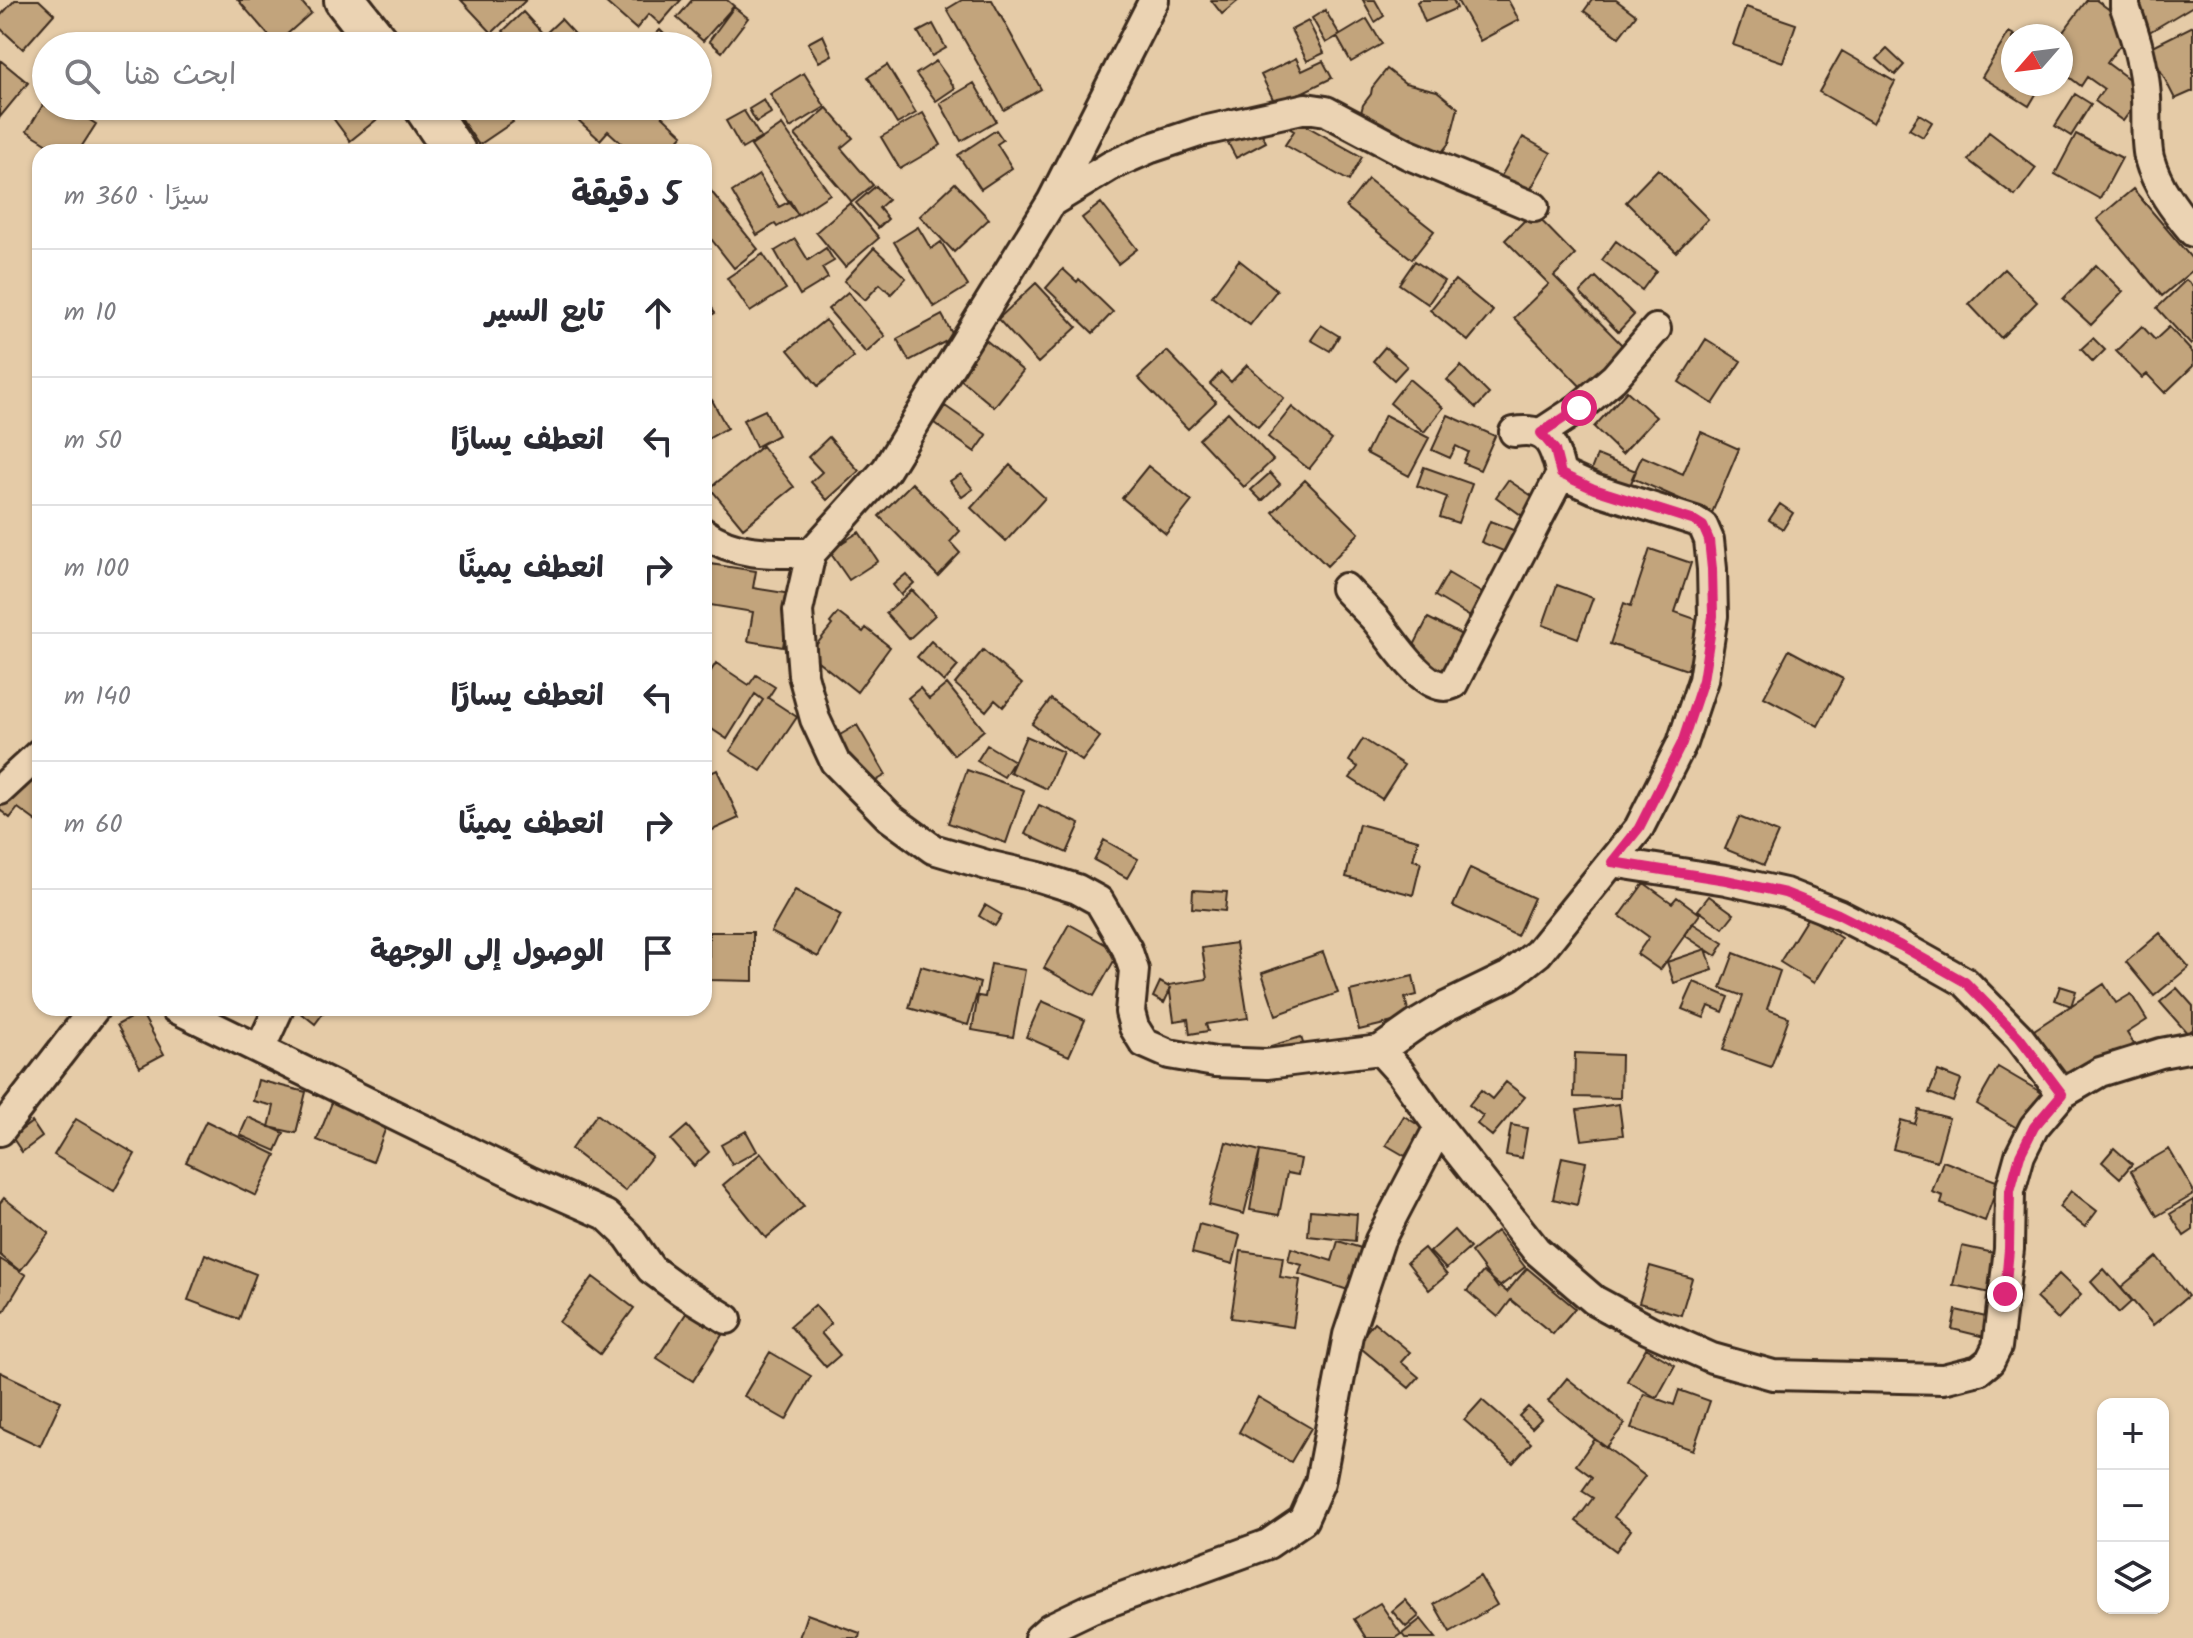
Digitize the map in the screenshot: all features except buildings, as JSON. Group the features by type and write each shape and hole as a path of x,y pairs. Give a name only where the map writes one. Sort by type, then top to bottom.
{"street":[{"path":"345,0 370,32"},
{"path":"1154,0 1052,201 886,470 811,553 798,611 803,675 815,719 835,762 889,817 933,849 1039,877 1077,889 1099,901 1127,949 1134,970 1130,1012 1134,1027 1144,1043 1184,1057 1267,1064 1380,1050 1447,1006 1509,976 1538,953 1639,828 1682,743 1703,680 1713,616 1709,540 1703,526 1594,489 1561,474"},
{"path":"2125,0 2141,52 2149,157 2159,184 2193,232"},
{"path":"1052,201 1112,165 1151,148 1199,132 1306,108 1326,111 1407,154 1534,207"},
{"path":"433,120 450,144"},
{"path":"1345,588 1420,674 1440,687 1453,684 1561,474 1555,450 1527,432 1579,408 1614,378 1656,329"},
{"path":"712,539 752,552 811,553"},
{"path":"0,790 32,760"},
{"path":"1612,862 1785,893 1838,914 1901,946 1965,982 2019,1037 2062,1094"},
{"path":"0,1131 89,1016"},
{"path":"192,1016 515,1174 606,1215 628,1236 651,1269 727,1319"},
{"path":"260,1049 275,1016"},
{"path":"1380,1050 1536,1250 1594,1300 1649,1330 1712,1358 1773,1375 1943,1379 1979,1370 1990,1361 1997,1347 2009,1249 2010,1191 2020,1155 2034,1127 2062,1094 2100,1072 2161,1053 2193,1047"},
{"path":"1039,1638 1050,1628 1092,1608 1268,1544 1303,1520 1320,1482 1348,1335 1380,1240 1439,1127"}],"route":[{"path":"1579,408 1541,433 1555,450 1561,474 1594,489 1703,526 1709,540 1712,569 1713,616 1703,680 1682,743 1639,828 1612,862 1785,893 1838,914 1965,982 2019,1037 2062,1094 2034,1127 2020,1155 2010,1191 2005,1294"}]}
